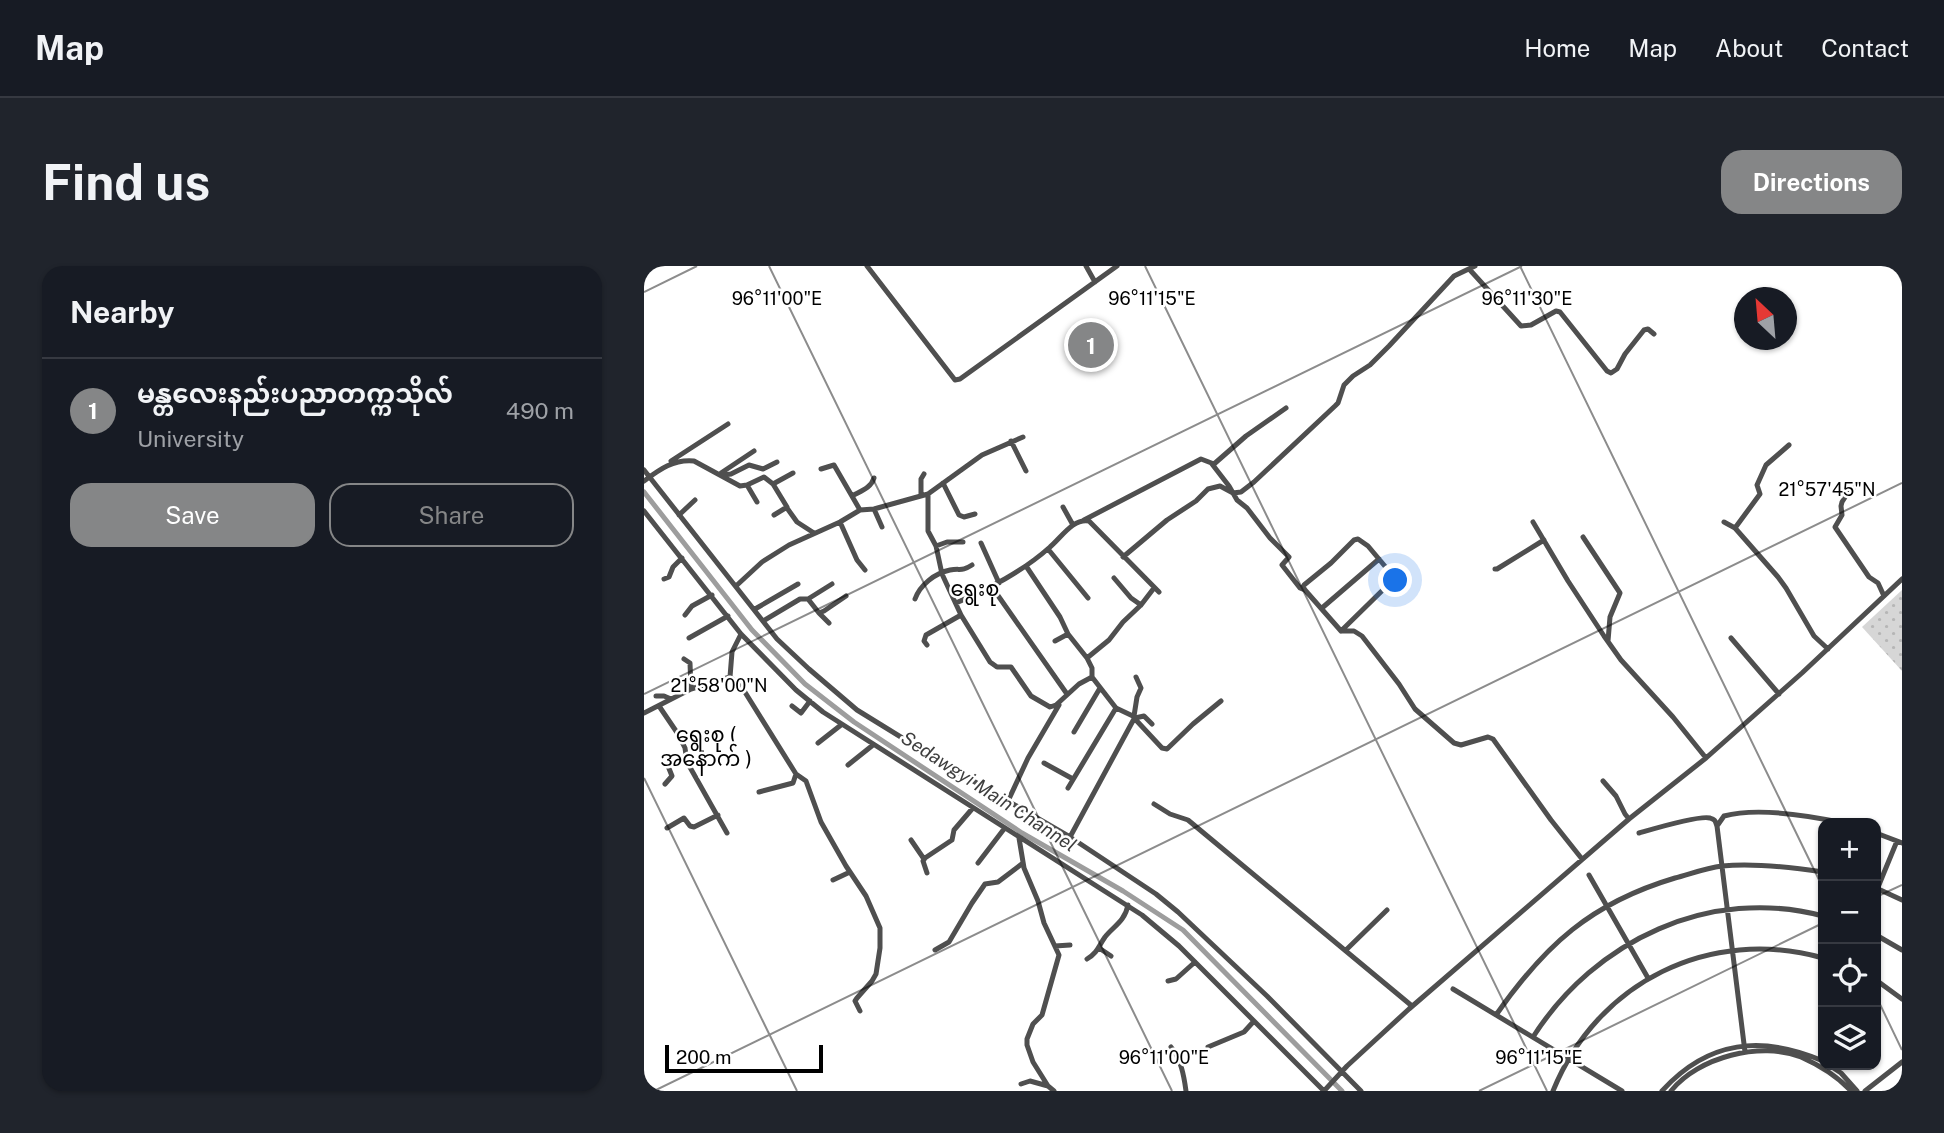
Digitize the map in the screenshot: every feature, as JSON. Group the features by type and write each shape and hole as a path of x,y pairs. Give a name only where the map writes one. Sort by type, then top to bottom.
{"street":[{"path":"867,266 955,380 1117,266"},
{"path":"1086,266 1096,282"},
{"path":"1123,557 1208,489 1220,486 1233,493 1241,492 1254,482 1338,403 1344,385 1370,365 1454,276 1473,268 1521,326 1531,324 1556,311 1560,312 1611,373 1617,369 1644,330 1648,329 1654,334"},
{"path":"1212,464 1286,408"},
{"path":"646,479 728,424"},
{"path":"736,586 762,562 789,545 860,510 874,509 925,494 982,456 1023,437"},
{"path":"1011,441 1026,471"},
{"path":"1735,528 1760,494 1757,485 1763,470 1789,445"},
{"path":"718,472 754,451"},
{"path":"956,603 992,587 1026,566 1073,524 1201,459 1212,464 1237,500 1289,557 1282,565 1300,588 1306,590"},
{"path":"666,465 688,460 727,475 752,465 763,469 777,462"},
{"path":"821,469 834,465 860,510"},
{"path":"644,470 646,479 679,515 785,648 858,710 1070,837 1156,894 1267,996 1340,1073 1361,1091"},
{"path":"718,472 740,486 764,477 774,484 797,522 814,533"},
{"path":"774,484 793,473"},
{"path":"924,474 921,479 928,529 936,547 942,574 961,615 990,662 997,667 1011,667 1031,696 1044,705 1053,707 1060,702"},
{"path":"852,496 866,489 873,483 874,478"},
{"path":"943,483 959,515 964,517 975,514"},
{"path":"1860,483 1849,491 1842,502 1842,515 1835,527 1868,576 1878,583 1884,596"},
{"path":"747,485 757,502"},
{"path":"679,515 695,500"},
{"path":"1063,507 1073,524"},
{"path":"774,515 787,508"},
{"path":"874,509 882,527"},
{"path":"644,511 741,634 810,701 841,725 1128,905 1166,934 1325,1089 1412,1006 1779,694 1902,579"},
{"path":"1084,520 1089,521 1156,590 1109,640 1087,658"},
{"path":"840,522 857,560 865,570"},
{"path":"1534,522 1608,641 1706,758"},
{"path":"1724,522 1735,528 1786,587 1814,636 1828,649"},
{"path":"1583,537 1620,593 1610,617 1608,641"},
{"path":"1341,631 1394,579 1368,546 1356,539 1303,587 1341,631 1357,632 1399,684 1415,709 1454,743 1461,746 1488,737 1493,739 1582,859"},
{"path":"1495,569 1544,540"},
{"path":"936,547 944,543 963,542"},
{"path":"981,543 999,583"},
{"path":"1048,549 1088,598"},
{"path":"664,579 669,577 673,567 682,558"},
{"path":"1322,608 1379,559"},
{"path":"915,599 924,584 949,570 963,571 972,565"},
{"path":"1026,566 1060,617 1068,634 1087,658 1092,668 1092,677 1100,688 1116,708 1134,718 1162,748 1167,749 1221,701"},
{"path":"1114,578 1141,606"},
{"path":"755,609 798,584"},
{"path":"763,621 832,584"},
{"path":"992,587 1067,694"},
{"path":"685,615 692,606 712,595"},
{"path":"819,612 846,596"},
{"path":"808,599 829,623"},
{"path":"927,645 926,635 961,615"},
{"path":"690,638 728,616"},
{"path":"741,634 732,652 730,677 743,690 796,774 806,781 821,822 873,909 881,932 876,974 855,1001 860,1012"},
{"path":"1055,641 1068,634"},
{"path":"1731,638 1779,694"},
{"path":"684,659 691,667 691,690"},
{"path":"644,713 691,690 730,677"},
{"path":"1008,801 1028,758 1060,702 1092,677"},
{"path":"1070,837 1134,718 1141,688 1136,677"},
{"path":"1074,732 1100,688"},
{"path":"656,696 671,699"},
{"path":"801,713 810,701"},
{"path":"659,706 678,734 685,748 687,762 727,832"},
{"path":"792,706 801,713 805,721"},
{"path":"1068,788 1116,708"},
{"path":"1134,718 1144,716 1152,724"},
{"path":"818,743 841,725"},
{"path":"848,765 873,745"},
{"path":"665,784 672,776 668,766 686,756"},
{"path":"1044,763 1073,779"},
{"path":"759,792 793,783 796,774"},
{"path":"1603,781 1616,796 1629,819"},
{"path":"1154,804 1170,814 1188,820 1412,1006"},
{"path":"924,859 952,840 954,830 972,809"},
{"path":"1717,826 1724,816 1744,814 1793,814 1818,818"},
{"path":"667,828 684,818 694,827 718,815"},
{"path":"1639,833 1706,817 1715,821 1745,1049"},
{"path":"978,863 1004,829"},
{"path":"1880,881 1899,842 1881,835"},
{"path":"1019,838 1023,863 1044,923 1059,955 1042,1015 1029,1031 1027,1039 1033,1062 1054,1091"},
{"path":"911,840 924,859 927,873"},
{"path":"935,950 949,942 985,884 998,882 1023,863"},
{"path":"1496,1015 1533,965 1555,944 1599,911 1631,894 1659,883 1722,866 1774,866 1818,871"},
{"path":"833,880 850,872"},
{"path":"1589,875 1648,978"},
{"path":"1881,892 1902,900"},
{"path":"1087,959 1121,922 1128,905"},
{"path":"1533,1037 1571,988 1591,970 1628,944 1667,925 1728,909 1776,909 1818,915"},
{"path":"1346,950 1387,910"},
{"path":"1881,938 1902,950"},
{"path":"1055,946 1070,945"},
{"path":"1099,948 1111,956"},
{"path":"1553,1091 1569,1058 1591,1026 1648,978 1691,959 1733,949 1781,948 1818,957"},
{"path":"1168,981 1178,977 1195,962"},
{"path":"1881,984 1902,999"},
{"path":"1453,989 1622,1091"},
{"path":"1208,1047 1244,1032 1254,1021"},
{"path":"1671,1091 1696,1069 1745,1049 1777,1046 1818,1059"},
{"path":"1171,1047 1183,1074 1186,1091"},
{"path":"1662,1091 1676,1076 1698,1060 1732,1048 1799,1056 1826,1070 1851,1091"},
{"path":"1865,1091 1902,1062"},
{"path":"1836,1070 1857,1091"},
{"path":"1021,1084 1030,1081 1048,1086"}],"shaded area":[{"path":"1902,590 1902,671 1862,627"}],"waterway":[{"name":"Sedawgyi Main Channel","path":"644,492 752,630 805,684 854,722 1022,833 1123,891 1183,930 1342,1091"}],"place":[{"name":"မန္တလေးနည်းပညာတက္ကသိုလ်","path":"1091,345"}],"district":[{"name":"ရွေးစု","path":"975,589"},
{"name":"ရွေးစု ( အနောက် )","path":"706,747"}]}
